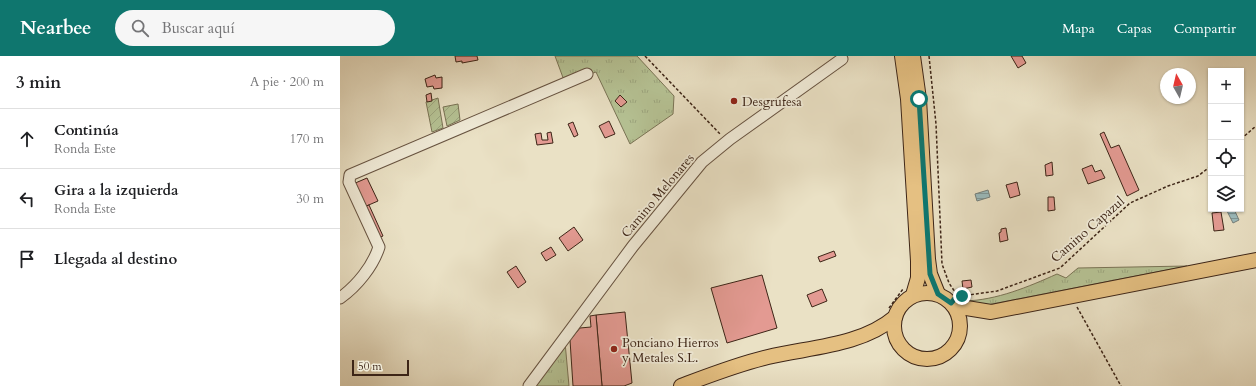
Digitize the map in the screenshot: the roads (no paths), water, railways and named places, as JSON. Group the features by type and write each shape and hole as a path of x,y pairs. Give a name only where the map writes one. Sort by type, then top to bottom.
{"main road":[{"path":"902,56 908,99 918,261 918,278 913,295"},
{"path":"913,56 919,99 928,259 930,274 938,294"},
{"path":"960,331 975,320 991,312 1256,260"},
{"path":"954,301 960,322 960,331 955,343 946,353 928,359 911,355 898,342 894,330 895,317 902,304 913,295 925,293 938,294 954,301 968,310 991,312"},
{"path":"681,386 724,369 768,357 853,339 874,332 895,317"},
{"path":"853,339 878,338 898,342"}],"street":[{"name":"Camino Melonares","path":"529,386 660,211 702,162 727,141 842,59"},
{"path":"340,298 360,279 376,258 379,247 349,182 350,175 587,74"}],"water":[{"path":"988,190 990,197 977,201 975,194"},
{"path":"1228,212 1235,212 1239,220 1233,223"}],"place":[{"name":"Desgrufesa","path":"734,101"},
{"name":"Ponciano Hierros y Metales S.L.","path":"614,349"}]}
